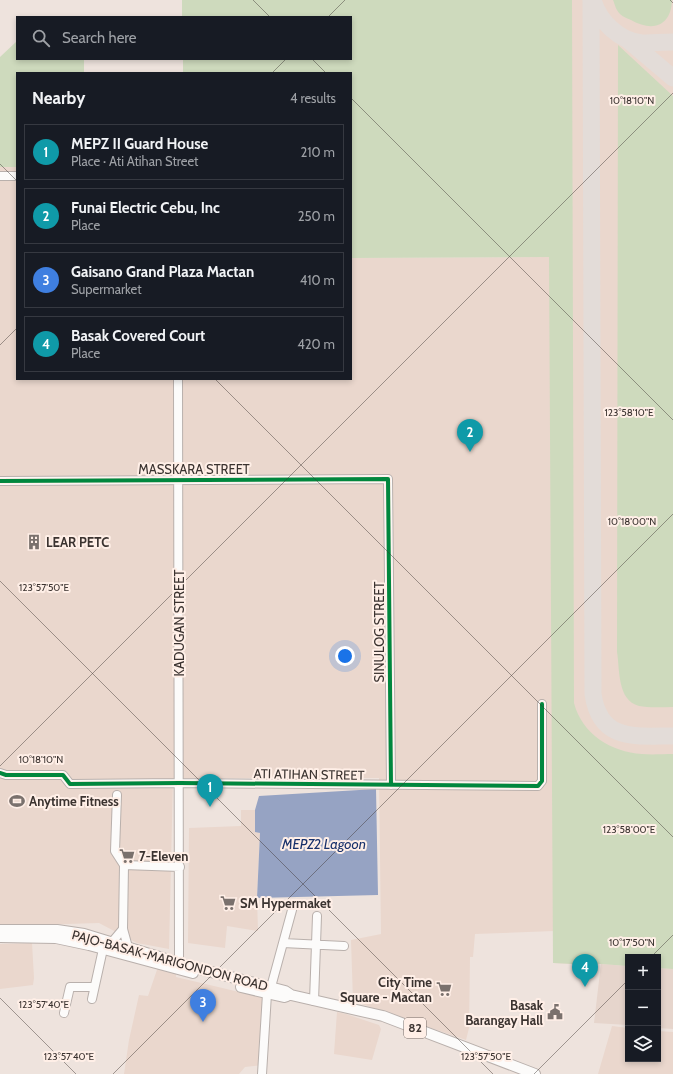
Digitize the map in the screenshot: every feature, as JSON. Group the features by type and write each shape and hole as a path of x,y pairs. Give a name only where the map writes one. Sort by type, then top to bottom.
{"main road":[{"name":"PAJO-BASAK-MARIGONDON ROAD","path":"0,930 57,930 84,934 235,978 269,990"},
{"path":"0,930 0,937"},
{"name":"PAJO-BASAK-MARIGONDON ROAD","path":"0,937 56,938 269,990 285,991 291,995 314,1001 384,1016 535,1074"}],"street":[{"path":"0,176 16,176"},
{"name":"KADUGAN STREET","path":"178,380 180,783 179,962"},
{"name":"MASSKARA STREET","path":"0,481 388,479"},
{"name":"SINULOG STREET","path":"388,479 391,785"},
{"name":"ATI ATIHAN STREET","path":"0,773 6,775 63,775 70,784 475,784 538,786 542,781 542,704"},
{"path":"117,795 115,850 124,865 123,929 128,947"},
{"path":"124,865 180,867"},
{"path":"262,1074 269,990 292,910"},
{"path":"314,1001 317,916"},
{"path":"112,942 123,929"},
{"path":"283,943 344,946"},
{"path":"92,999 103,949"},
{"path":"64,1013 70,986 94,987"}],"shaded area":[{"path":"549,0 673,0 673,969 661,968 661,954 625,954 625,966 575,962 574,964 553,963 554,931 475,934 473,957 470,957 469,1028 466,1040 353,1001 351,940 381,934 379,778 173,778 169,949 137,943 99,923 0,926 0,167 16,167 16,380 352,380 352,258 549,257"},
{"name":"SM Hypermaket","path":"241,810 255,810 255,831 260,833 257,898 258,931 227,926 225,948 188,943 189,828 241,826"},
{"path":"32,943 33,985 0,989 0,944"},
{"path":"601,964 625,966 625,1025 594,1023"},
{"path":"158,967 176,973 176,977 264,998 262,1065 245,1067 239,1074 124,1074 129,1040 139,995 148,996"},
{"path":"661,968 673,969 673,1029 661,1028"},
{"path":"337,1012 379,1025 381,1029 372,1060 334,1054"},
{"path":"612,1026 625,1028 625,1062 661,1062 661,1031 673,1032 673,1074 598,1074"}],"green space":[{"path":"182,0 572,0 574,703 584,724 599,739 609,745 619,750 631,753 673,754 673,969 661,968 661,954 625,954 625,966 575,962 574,964 553,963 549,257 352,258 352,72 183,72 183,60 352,60 352,16 182,16"},
{"path":"613,0 672,0 671,9 664,21 659,25 646,26 622,16"},
{"path":"16,42 16,60 84,60 84,72 16,72 16,167 0,167 0,57"},
{"path":"618,45 673,96 673,707 643,707 632,703 623,691 619,675 617,652"}],"water":[{"name":"MEPZ2 Lagoon","path":"376,789 378,895 257,898 260,833 255,832 255,810 259,796"}],"taxiway":[{"path":"591,0 593,694 597,710 603,721 611,728 621,733 633,735 673,736"},
{"path":"593,0 605,22 611,29 625,38 642,43 673,42"},
{"path":"628,40 673,78"}],"cycle path":[{"path":"0,481 388,479 391,785"},
{"path":"0,773 6,775 63,775 70,784 180,783 538,786 542,781 542,704"}],"place":[{"name":"Funai Electric Cebu, Inc","path":"470,452"},
{"name":"LEAR PETC","path":"34,542"},
{"name":"Anytime Fitness","path":"17,801"},
{"name":"MEPZ II Guard House","path":"210,807"},
{"name":"7-Eleven","path":"127,856"},
{"name":"SM Hypermaket","path":"228,903"},
{"name":"Basak Covered Court","path":"585,987"},
{"name":"City Time Square - Mactan","path":"444,989"},
{"name":"Basak Barangay Hall","path":"555,1012"},
{"name":"Gaisano Grand Plaza Mactan","path":"203,1022"}]}
